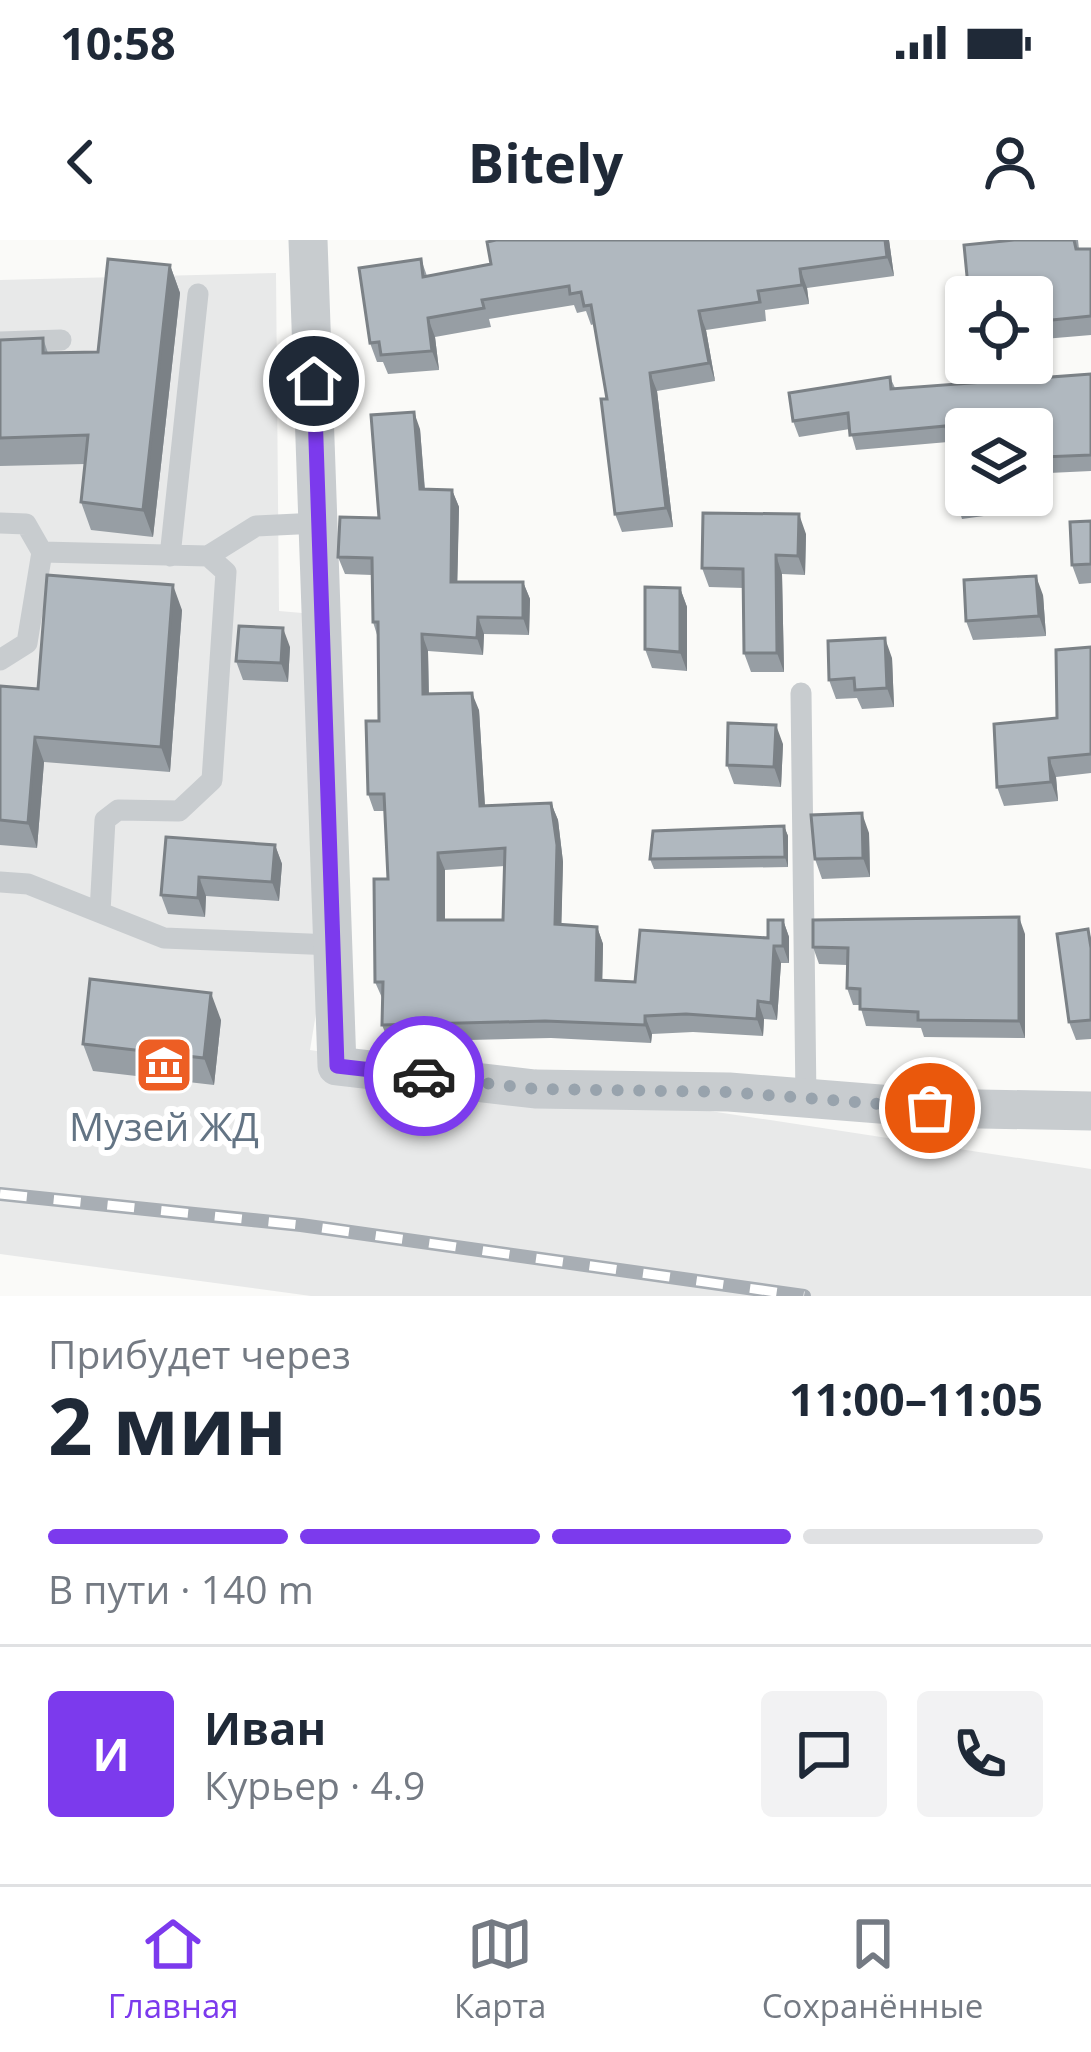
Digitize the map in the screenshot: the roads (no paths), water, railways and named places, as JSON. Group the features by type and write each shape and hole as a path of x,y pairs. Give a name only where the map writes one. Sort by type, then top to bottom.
{"street":[{"path":"308,240 337,1066 535,1089 729,1092 806,1100 1091,1111"}],"lane":[{"path":"170,556 198,294"},
{"path":"0,342 61,340"},
{"path":"0,523 26,524 42,552 27,643 0,660"},
{"path":"42,552 208,556 256,526 318,523"},
{"path":"100,912 105,820 118,810 178,811 212,780 226,572 208,556"},
{"path":"801,693 806,1100"},
{"path":"0,882 28,884 164,938 333,945"}],"railway":[{"path":"0,1194 301,1225 804,1296"}],"place":[{"name":"Музей ЖД","path":"164,1065"}]}
